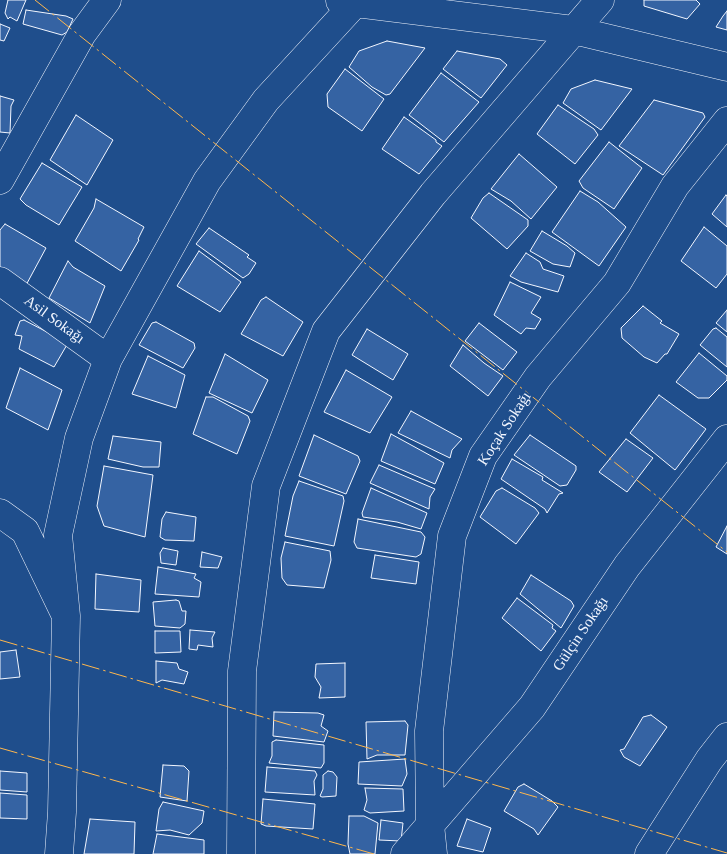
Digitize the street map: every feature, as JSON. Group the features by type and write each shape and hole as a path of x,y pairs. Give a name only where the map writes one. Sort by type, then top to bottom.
{"street":[{"path":"0,180 82,34 108,0"},
{"path":"241,854 242,671 266,486 326,331 433,194 600,0"},
{"path":"59,854 62,812 66,616 58,535 79,438 108,359 207,181 266,100 350,1 573,30 727,67"},
{"name":"Koçak Sokağı","path":"433,854 430,825 429,731 452,536 483,456 538,377 617,283 675,186 727,120"},
{"name":"Asil Sokağı","path":"0,281 108,359"},
{"name":"Gülçin Sokağı","path":"405,854 532,707 627,566 727,439"},
{"path":"0,513 25,531 66,616"},
{"path":"649,854 709,760 727,737"}],"building":[{"path":"8,0 26,0 17,21 10,17 8,19 5,13"},
{"path":"644,0 696,0 700,4 687,19 644,6"},
{"path":"26,10 66,16 73,19 67,32 62,35 23,24"},
{"path":"727,11 727,30 716,27 723,16"},
{"path":"0,24 10,28 4,41 0,40"},
{"path":"387,41 425,48 390,94 386,95 372,87 349,67 359,51"},
{"path":"457,51 500,59 507,65 481,98 443,69"},
{"path":"345,69 384,99 362,131 328,107 327,94"},
{"path":"441,73 479,102 444,142 409,115"},
{"path":"595,80 632,89 601,130 563,103 571,89"},
{"path":"0,96 14,100 11,106 10,133 0,132"},
{"path":"654,100 703,113 705,117 663,175 619,146"},
{"path":"558,105 594,129 598,135 575,164 537,134"},
{"path":"76,115 113,140 87,185 50,160"},
{"path":"404,117 442,146 419,174 382,149"},
{"path":"609,142 642,168 614,209 583,188 579,181"},
{"path":"519,154 557,187 531,219 511,201 491,189"},
{"path":"42,163 82,187 59,225 26,205 20,199"},
{"path":"580,191 598,202 626,227 599,266 552,232"},
{"path":"489,193 528,220 528,226 507,249 471,218 483,198"},
{"path":"727,196 727,227 712,214"},
{"path":"96,199 144,227 139,240 121,271 75,241 94,208"},
{"path":"5,224 46,248 25,287 0,272 0,230"},
{"path":"704,227 727,246 727,274 716,288 681,261"},
{"path":"209,228 249,255 247,257 256,263 249,274 243,278 196,244"},
{"path":"542,231 575,253 570,267 553,264 530,251"},
{"path":"199,251 241,282 220,312 177,286"},
{"path":"526,253 540,262 543,269 564,276 558,292 521,282 510,276"},
{"path":"68,261 73,267 105,286 90,323 49,298"},
{"path":"510,282 541,297 531,313 541,319 535,329 526,328 521,334 494,315"},
{"path":"266,297 303,322 283,356 241,334 261,300"},
{"path":"643,306 662,321 660,323 679,334 667,354 657,363 644,357 622,338 621,328"},
{"path":"727,310 727,332 716,323"},
{"path":"24,320 68,343 54,367 19,349 22,336 15,335 20,321"},
{"path":"156,322 194,343 195,348 183,368 139,345 152,323"},
{"path":"479,323 517,352 503,370 465,341"},
{"path":"716,328 727,337 727,367 700,345"},
{"path":"367,329 408,354 393,380 352,355"},
{"path":"463,345 503,376 488,396 450,366"},
{"path":"699,353 727,376 727,380 709,398 698,398 676,382"},
{"path":"225,354 268,380 252,413 209,393"},
{"path":"148,356 185,375 176,408 132,394"},
{"path":"20,368 62,390 48,430 6,408"},
{"path":"346,370 392,397 370,433 324,412"},
{"path":"659,395 706,429 675,470 630,433"},
{"path":"206,397 213,397 248,416 250,421 237,454 193,434"},
{"path":"411,411 462,439 452,450 450,458 398,433"},
{"path":"391,434 444,463 435,484 381,461"},
{"path":"314,435 358,456 360,461 346,494 299,476"},
{"path":"530,435 576,466 576,470 567,485 560,486 514,455"},
{"path":"113,436 161,442 159,467 143,467 108,459"},
{"path":"626,439 653,458 627,492 599,472"},
{"path":"512,459 543,477 542,480 563,493 559,494 547,513 545,509 501,479"},
{"path":"379,465 435,489 430,497 429,509 370,483"},
{"path":"104,466 153,475 145,537 104,526 97,506"},
{"path":"299,481 343,496 344,501 334,546 285,536 293,496"},
{"path":"371,488 427,513 421,529 397,522 363,517 362,513"},
{"path":"502,488 535,508 539,513 516,544 480,517 496,491"},
{"path":"166,512 196,517 194,541 165,540 160,537 162,519"},
{"path":"358,519 421,532 425,537 421,554 416,557 357,548 354,542"},
{"path":"727,526 727,554 716,547"},
{"path":"285,542 330,551 331,560 324,588 287,585 282,578 281,558"},
{"path":"163,548 178,551 176,565 161,563 160,553"},
{"path":"202,552 222,557 218,568 200,567"},
{"path":"375,555 419,562 416,584 371,578"},
{"path":"158,567 196,574 194,578 201,582 199,597 155,594"},
{"path":"96,574 141,580 139,612 95,609"},
{"path":"531,575 571,601 574,606 561,628 520,594"},
{"path":"517,598 553,625 552,628 556,631 541,651 502,618"},
{"path":"179,601 182,611 186,611 185,624 180,628 155,626 153,602"},
{"path":"190,630 215,632 212,638 213,647 198,645 197,650 189,649"},
{"path":"155,631 180,631 181,652 155,653"},
{"path":"16,650 20,677 0,679 0,652"},
{"path":"156,661 177,663 179,669 188,672 184,684 162,680 156,683"},
{"path":"345,663 345,697 319,698 321,687 315,677 316,664"},
{"path":"274,712 318,713 324,715 321,726 328,731 324,742 273,736"},
{"path":"651,715 667,727 640,766 624,757 620,750 624,749 643,717"},
{"path":"405,721 408,725 405,755 377,755 367,759 366,722"},
{"path":"276,740 324,745 324,763 321,768 269,763 272,756 272,742"},
{"path":"405,759 407,774 402,786 358,784 359,762"},
{"path":"163,765 184,766 189,771 187,801 160,797"},
{"path":"267,767 315,771 317,775 314,781 315,795 265,792"},
{"path":"0,771 27,773 27,792 0,790"},
{"path":"328,771 333,772 337,777 336,796 322,797 320,796 323,789 323,775"},
{"path":"524,784 552,801 558,807 538,835 534,829 504,811 518,787"},
{"path":"365,788 403,789 404,811 370,813 364,810 367,800"},
{"path":"0,793 27,795 27,819 0,818"},
{"path":"263,799 315,804 313,829 266,826 261,824"},
{"path":"163,802 204,811 202,823 189,835 170,830 156,831 159,809"},
{"path":"349,816 364,816 378,823 375,854 350,854 348,844"},
{"path":"90,819 135,822 134,854 84,854"},
{"path":"467,819 491,828 483,852 457,846"},
{"path":"381,820 403,823 401,841 379,840"},
{"path":"157,834 204,840 204,854 153,854"}],"power":[{"path":"35,0 727,552"},
{"path":"0,640 727,853"},
{"path":"0,748 374,854"}]}
